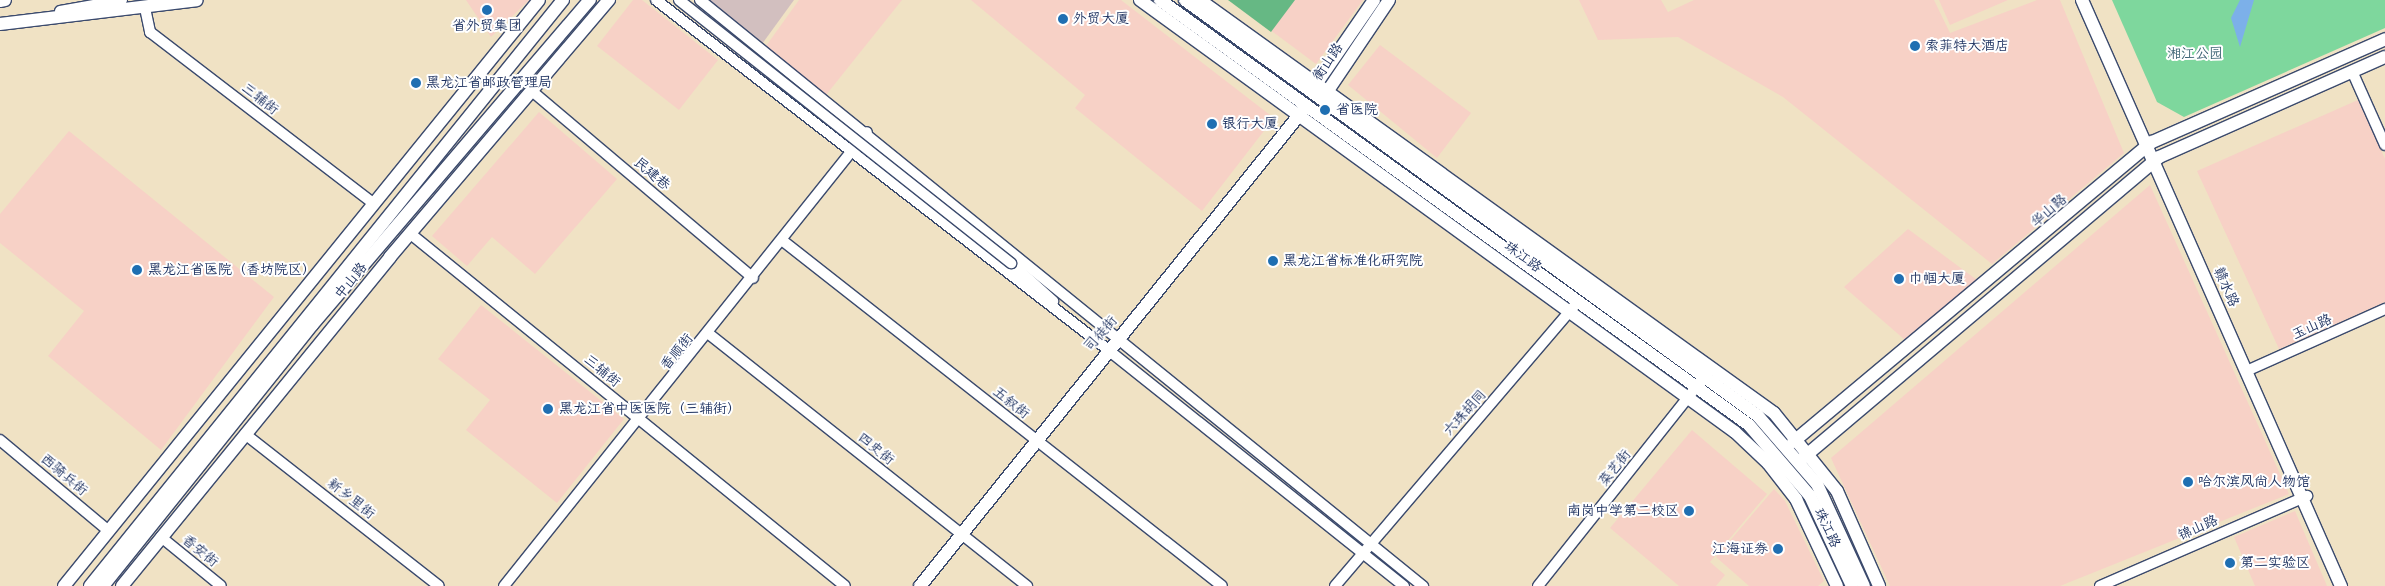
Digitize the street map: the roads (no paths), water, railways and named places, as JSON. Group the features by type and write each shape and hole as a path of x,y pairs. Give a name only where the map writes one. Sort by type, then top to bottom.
{"main road":[{"path":"0,1 5,0"},
{"path":"0,23 145,8 196,0"},
{"path":"64,586 539,0"},
{"path":"348,236 398,199 563,0"},
{"path":"103,586 312,325 590,0"},
{"name":"中山路","path":"122,586 390,258 412,235 609,0"},
{"name":"珠江路","path":"1140,0 1571,310 1701,381 1774,413 1798,438 1800,461 1810,496 1852,586"},
{"name":"珠江路","path":"1160,0 1580,300 1701,381 1758,416 1783,451 1800,461 1837,492 1879,586"},
{"name":"珠江路","path":"1185,0 1319,91"},
{"name":"珠江路","path":"1200,0 1701,381 1781,478 1804,514 1837,586"},
{"name":"衡山路","path":"1319,91 1374,0"},
{"name":"衡山路","path":"1308,106 1389,0"},
{"name":"赣水路","path":"2082,0 2251,369 2341,586"},
{"name":"赣水路","path":"2090,0 2149,144"},
{"name":"华山路","path":"1768,463 2149,144 2385,40"},
{"path":"1781,478 2156,159 2385,57"},
{"path":"464,91 498,78"},
{"path":"464,91 464,119"},
{"name":"司徒街","path":"920,586 1037,440 1107,348 1118,339 1296,114 1308,106"},
{"path":"470,139 506,124"},
{"name":"赣水路","path":"2156,159 2304,497 2346,586"},
{"name":"中山路","path":"90,586 398,199"},
{"path":"390,258 406,217"},
{"name":"珠江路","path":"1800,461 1827,504 1864,586"}],"street":[{"path":"0,23 122,0"},
{"path":"656,0 1107,348 1404,586"},
{"path":"679,0 1011,263 1092,338"},
{"path":"700,0 867,132 1118,339 1423,586"},
{"name":"三辅街","path":"145,8 150,32 373,203"},
{"path":"2352,72 2385,145"},
{"name":"民建巷","path":"533,92 753,278"},
{"name":"香顺街","path":"504,586 709,334 867,132"},
{"name":"三辅街","path":"412,235 845,586"},
{"name":"五叙街","path":"783,241 1222,586"},
{"name":"六珠胡同","path":"1335,586 1369,543 1580,300"},
{"name":"玉山路","path":"2251,369 2385,310"},
{"name":"四史街","path":"709,334 1026,586"},
{"name":"菜艺街","path":"1538,586 1701,381"},
{"name":"新乡里街","path":"245,434 439,586"},
{"name":"西骑兵街","path":"0,440 110,531"},
{"name":"锦山路","path":"2100,586 2304,497"},
{"name":"香安街","path":"161,537 222,586"}],"water":[{"path":"2240,0 2254,0 2240,47 2231,18"}],"place":[{"name":"省外贸集团","path":"487,10"},
{"name":"外贸大厦","path":"1063,19"},
{"name":"索菲特大酒店","path":"1915,46"},
{"name":"黑龙江省邮政管理局","path":"416,83"},
{"name":"省医院","path":"1325,110"},
{"name":"银行大厦","path":"1212,124"},
{"name":"黑龙江省标准化研究院","path":"1273,261"},
{"name":"黑龙江省医院（香坊院区）","path":"137,270"},
{"name":"巾帼大厦","path":"1899,279"},
{"name":"黑龙江省中医医院（三辅街）","path":"548,409"},
{"name":"哈尔滨风尚人物馆","path":"2188,482"},
{"name":"南岗中学第二校区","path":"1689,511"},
{"name":"江海证券","path":"1778,549"},
{"name":"第二实验区","path":"2230,563"}],"park label":[{"name":"湘江公园","path":"2195,54"}]}
